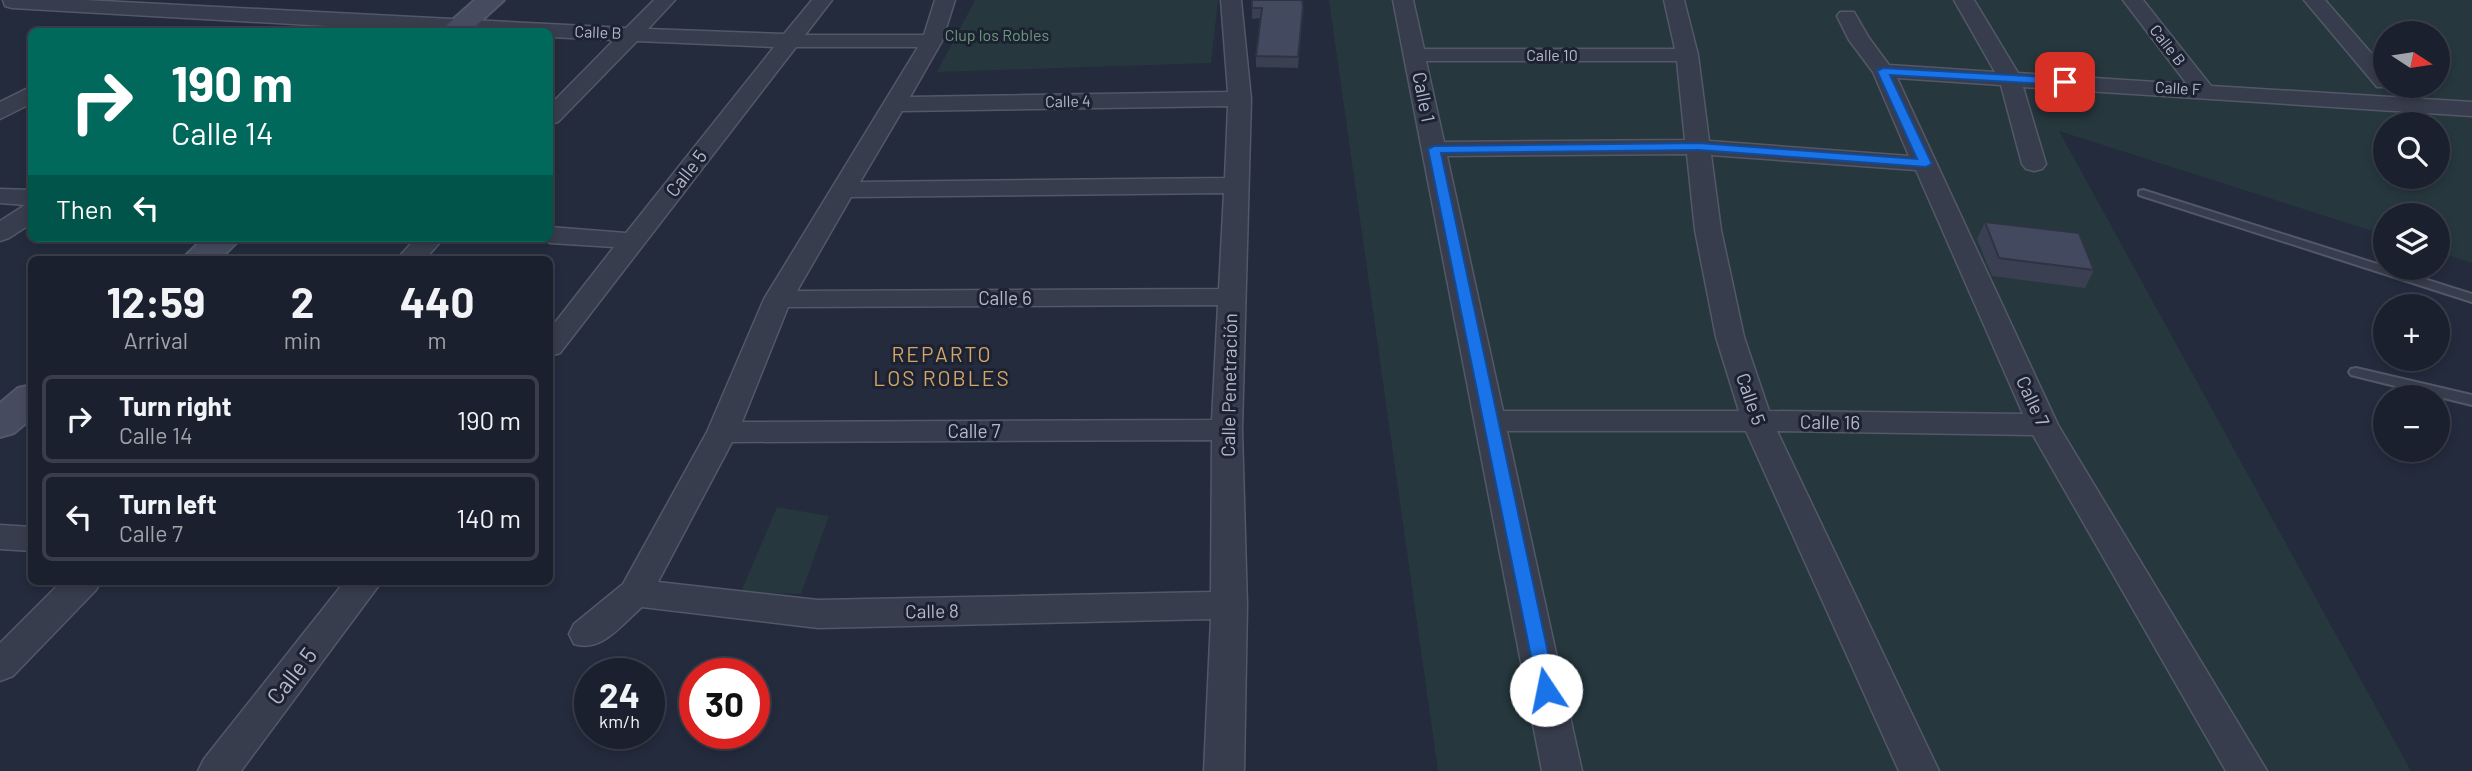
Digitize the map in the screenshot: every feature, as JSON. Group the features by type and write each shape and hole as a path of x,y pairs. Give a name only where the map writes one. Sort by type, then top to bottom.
{"main road":[{"path":"467,28 491,0"},
{"path":"468,28 513,0"},
{"path":"175,256 191,242"},
{"path":"202,256 219,242"},
{"path":"0,399 28,376"},
{"path":"0,424 28,400"}],"street":[{"path":"138,28 182,0"},
{"path":"293,28 332,0"},
{"path":"553,114 665,0"},
{"name":"Calle 5","path":"553,342 822,0"},
{"path":"587,634 635,593 722,432 778,299 932,41 945,0"},
{"name":"Calle Penetración","path":"1224,771 1230,605 1227,430 1240,99 1231,0"},
{"name":"Calle 1","path":"1403,0 1562,771"},
{"name":"Calle 5","path":"1674,0 1687,55 1707,230 1730,337 1757,421 1919,771"},
{"path":"1964,0 2010,78 2034,164"},
{"name":"Calle B","path":"2133,0 2203,90"},
{"path":"2314,0 2373,68"},
{"name":"Calle B","path":"10,3 450,28"},
{"name":"Calle 7","path":"1847,16 1859,40 1883,71 2043,425 2247,771"},
{"name":"Calle B","path":"553,31 790,41 932,41"},
{"name":"Calle 10","path":"1416,55 1687,55"},
{"name":"Calle F","path":"1883,71 2472,109"},
{"path":"0,112 28,95"},
{"path":"2400,98 2405,104"},
{"name":"Calle 4","path":"896,104 1240,99"},
{"path":"1434,149 1699,147 1926,164"},
{"path":"842,190 1236,185"},
{"path":"0,196 28,198"},
{"path":"0,233 28,214"},
{"path":"553,235 632,241"},
{"path":"413,256 427,242"},
{"name":"Calle 6","path":"778,299 1231,297"},
{"name":"Calle 16","path":"1491,421 2043,425"},
{"name":"Calle 7","path":"722,432 1227,430"},
{"path":"0,537 28,539"},
{"path":"0,666 80,585"},
{"name":"Calle 5","path":"218,771 362,585"},
{"name":"Calle 8","path":"635,593 818,614 1230,605"}],"lane":[{"path":"2143,193 2472,298"},
{"path":"2356,372 2472,400"}],"green space":[{"name":"Clup los Robles","path":"975,0 1218,0 1211,63 937,72"},
{"path":"1329,0 2472,0 2472,263 2450,256 2450,203 2373,203 2373,231 2059,131 2411,771 1438,771"},
{"path":"777,507 829,516 801,594 741,592"}],"building":[{"path":"1252,0 1302,0 1298,57 1256,56 1262,8 1252,8"},
{"path":"1985,222 2079,233 2094,270 1999,258"}],"district":[{"name":"REPARTO LOS ROBLES","path":"942,367"}],"route":[{"path":"1546,690 1434,149 1699,147 1926,164 1883,71 2065,82"}]}
